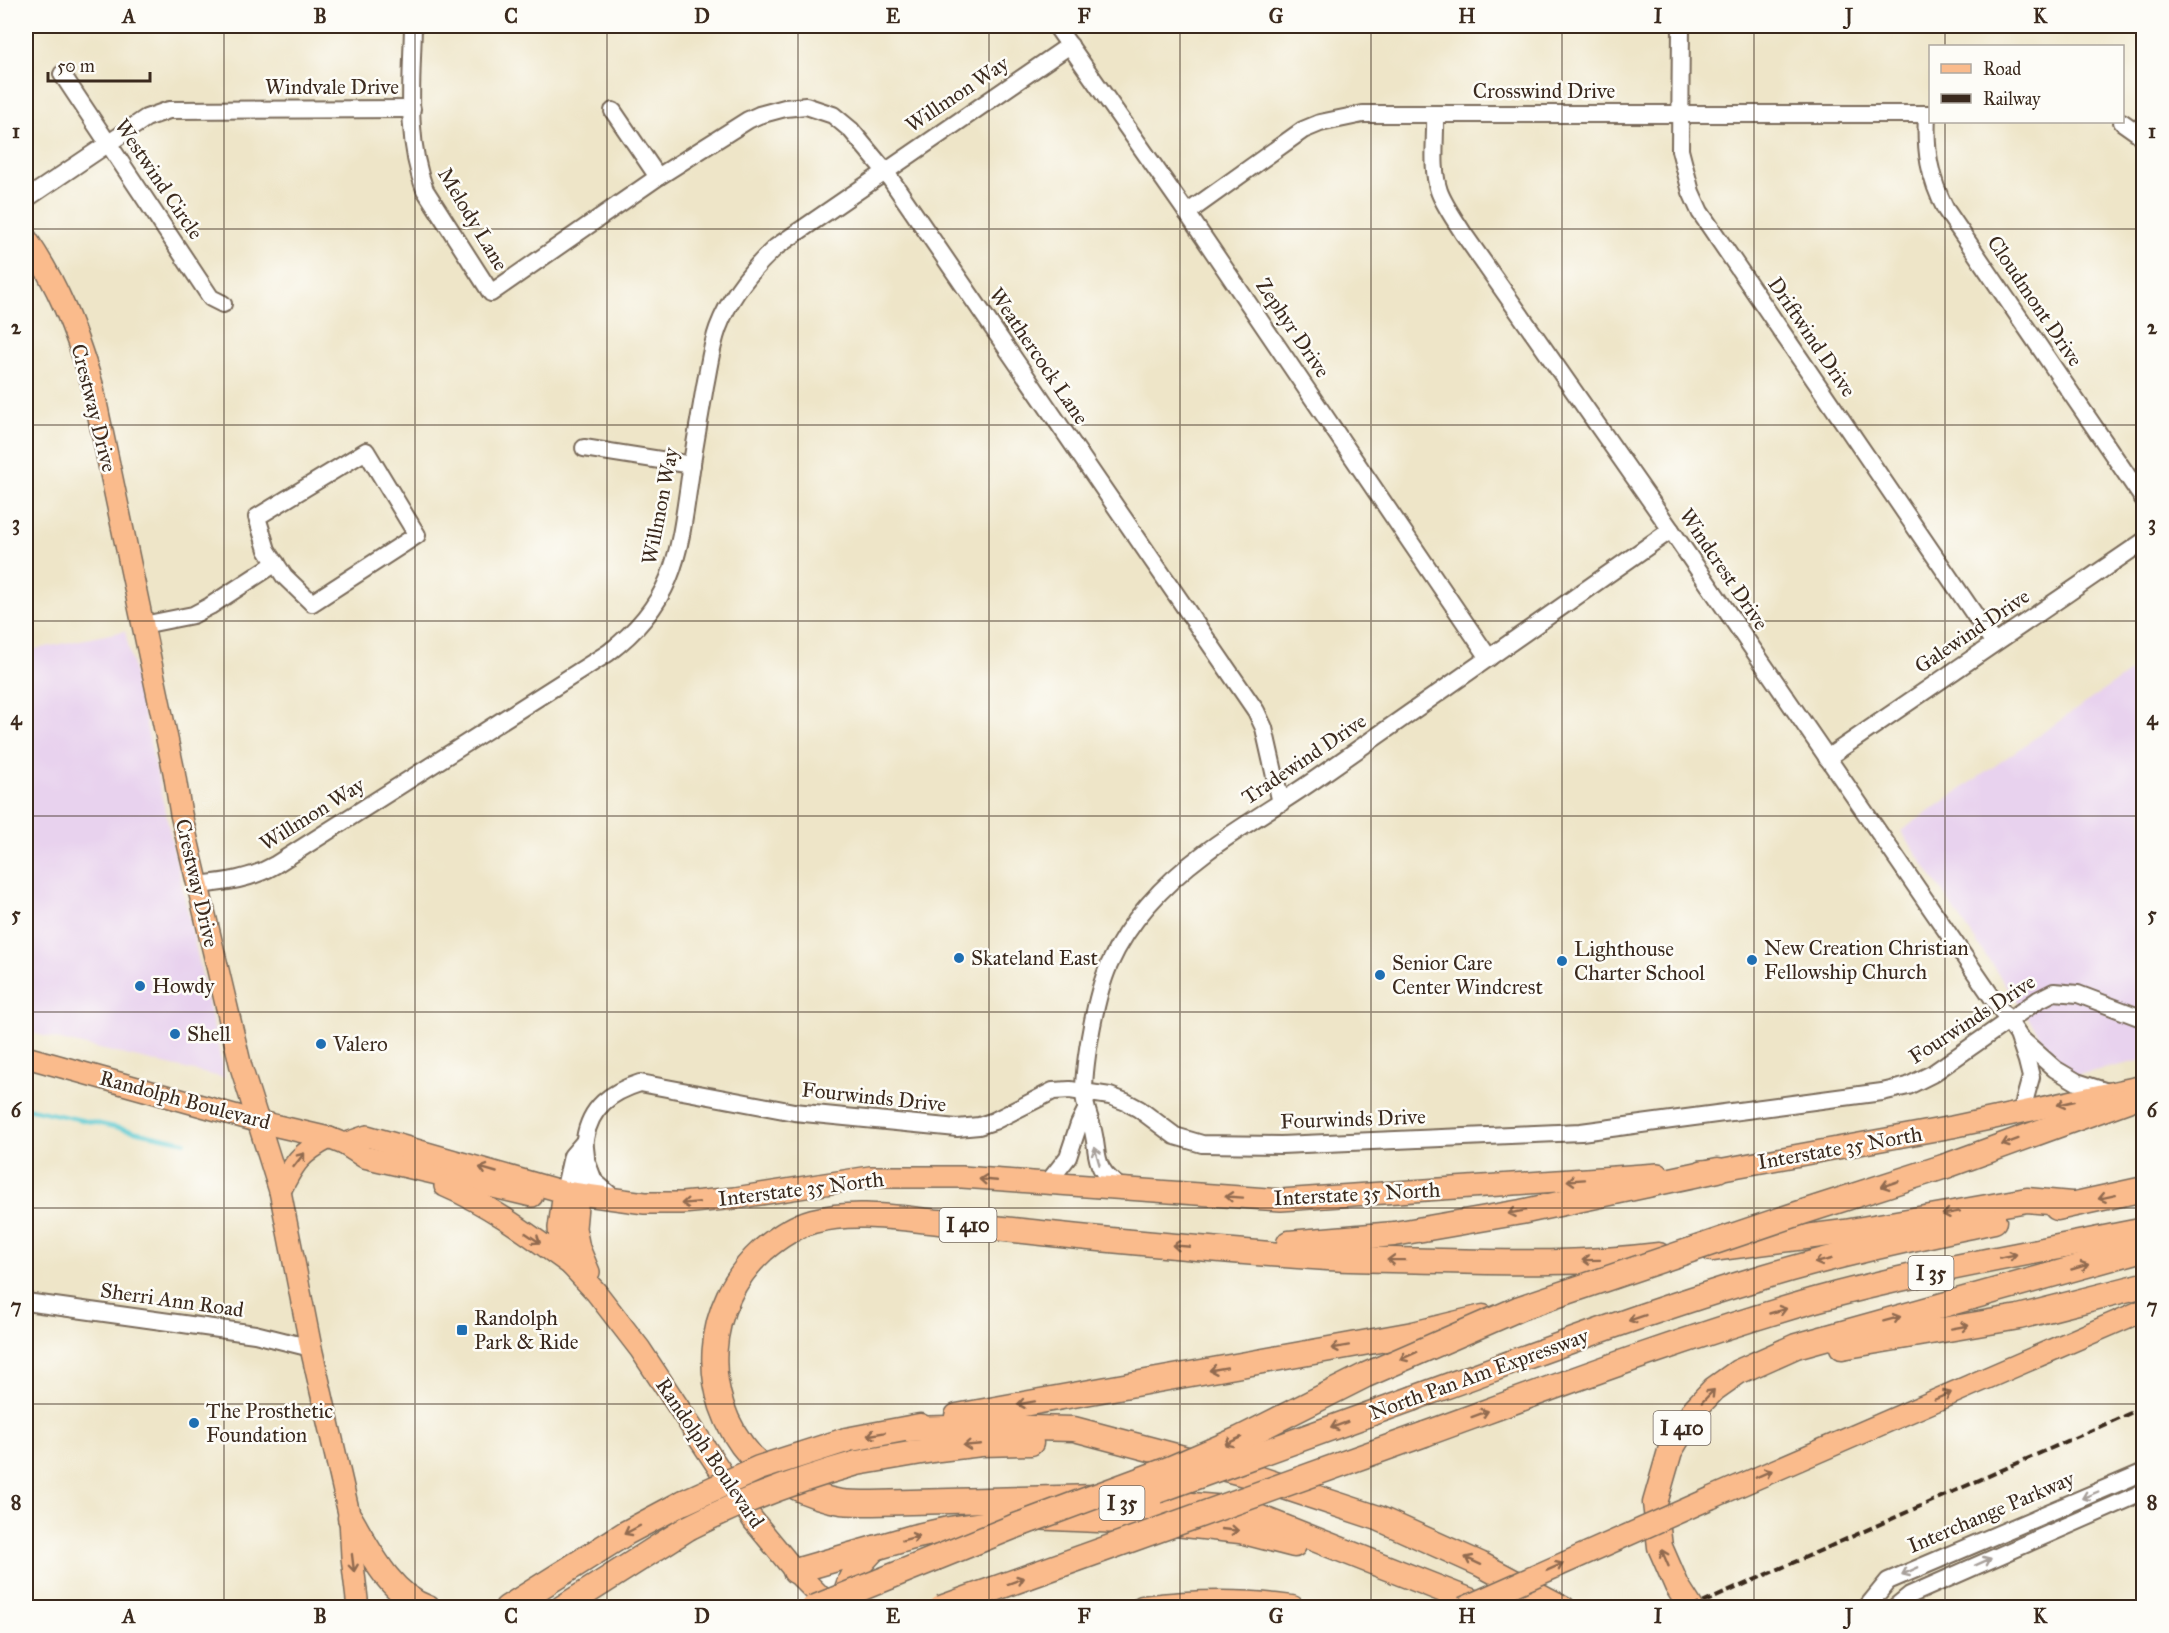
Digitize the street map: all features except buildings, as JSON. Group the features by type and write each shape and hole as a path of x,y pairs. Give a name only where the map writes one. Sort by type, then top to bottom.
{"highway":[{"path":"813,1608 1012,1527 1168,1469 1239,1439 1384,1366 1520,1308 1946,1166 2144,1094"},
{"path":"1225,1249 1394,1234 1521,1212 1718,1170"},
{"name":"North Pan Am Expressway","path":"831,1608 1552,1348 1717,1291 1880,1246 2144,1189"},
{"name":"I 410","path":"1490,1608 1238,1509 1098,1497 963,1502 842,1502 807,1491 789,1484 764,1468 750,1455 721,1403 714,1365 715,1342 721,1313 739,1275 764,1250 789,1231 808,1222 847,1216 889,1217 1328,1258 1504,1262 1624,1259 1800,1239 2027,1200 2071,1204"},
{"name":"North Pan Am Expressway","path":"941,1608 1722,1328 1816,1300 1989,1259 2144,1230"},
{"name":"I 410","path":"1691,1608 1677,1586 1660,1547 1655,1503 1670,1451 1695,1409 1714,1389 1738,1372 1796,1346 2144,1249"},
{"path":"1738,1372 1835,1348 2019,1317 2144,1285"},
{"path":"507,1608 626,1533 684,1502 759,1468 846,1440 907,1429 975,1412 1413,1334 1520,1308"},
{"path":"907,1429 992,1427 1074,1429 1248,1475 1378,1518 1480,1564 1563,1608"},
{"path":"562,1608 688,1528 759,1495 810,1476 856,1463 981,1444 1094,1442 1156,1451"},
{"path":"795,1571 949,1529 1030,1517 1166,1523 1240,1531 1392,1570"},
{"path":"350,1518 382,1570 404,1593 428,1608"},
{"path":"843,1608 852,1572 875,1548"},
{"path":"1143,1608 1203,1603 1262,1603 1292,1608"}],"main road":[{"name":"Crestway Drive","path":"26,238 64,304 92,384 181,814 241,1067 280,1191 311,1348 350,1518 358,1608"},
{"name":"Randolph Boulevard","path":"26,1057 336,1141 364,1157 388,1163 540,1198 574,1189"},
{"name":"Interstate 35 North","path":"574,1189 615,1199 645,1203 682,1203 735,1198 870,1177 962,1178 1281,1200 1718,1170 2021,1113 2144,1086"},
{"name":"Randolph Boulevard","path":"336,1141 367,1136 574,1189"},
{"path":"280,1191 300,1157 309,1148 336,1141"},
{"path":"388,1163 470,1197 536,1239 571,1265"},
{"name":"Randolph Boulevard","path":"574,1189 559,1227 561,1241 571,1265 596,1292 640,1349 753,1520 795,1571 831,1608"},
{"name":"Randolph Boulevard","path":"574,1189 575,1228 579,1248 596,1292"},
{"path":"1463,1608 2144,1310"}],"street":[{"name":"Melody Lane","path":"413,26 412,134 425,190 491,293"},
{"name":"Zephyr Drive","path":"1056,26 1187,213 1489,658"},
{"name":"Driftwind Drive","path":"1682,26 1680,150 1691,192 1700,212 1994,644"},
{"name":"Willmon Way","path":"198,885 260,874 623,641 652,610 673,571 681,539 712,346 736,292 776,247 1070,45"},
{"name":"Westwind Circle","path":"63,74 211,298 223,304"},
{"name":"Weathercock Lane","path":"491,293 658,177 748,120 785,108 806,106 833,115 851,130 885,171 1256,711 1264,728 1281,803"},
{"name":"Windvale Drive","path":"26,199 146,118 169,110 411,109"},
{"path":"612,111 658,177"},
{"name":"Crosswind Drive","path":"1187,213 1303,130 1320,123 1363,114 1929,114"},
{"name":"Windcrest Drive","path":"1435,114 1437,180 1440,192 1462,233 1671,530 2018,1035 2055,1069 2078,1083 2111,1093"},
{"name":"Cloudmont Drive","path":"1929,114 1925,140 1929,169 1946,210 2144,500"},
{"path":"2123,123 2139,134 2144,141"},
{"path":"584,448 692,465"},
{"path":"366,452 417,535 312,603 284,576 276,563 267,550 257,517 366,452"},
{"name":"Tradewind Drive","path":"1126,1191 1112,1181 1097,1161 1084,1093 1098,999 1109,965 1147,906 1169,882 1208,850 1281,803 1671,530"},
{"name":"Galewind Drive","path":"1827,758 2144,541"},
{"path":"143,625 193,615 276,563"},
{"name":"Fourwinds Drive","path":"574,1189 572,1156 585,1150 594,1113 621,1089 640,1083 794,1112 957,1128 979,1126 994,1121 1053,1091 1070,1090 1110,1096 1126,1102 1175,1136 1202,1144 1281,1145 1581,1132 1882,1092 1908,1086 1932,1074 2038,1000 2054,992 2078,994 2144,1019"},
{"name":"Windcrest Drive","path":"2018,1035 2031,1077 2021,1113"},
{"name":"Tradewind Drive","path":"1046,1185 1068,1157 1086,1110"},
{"path":"585,1150 594,1181 615,1199"},
{"name":"Sherri Ann Road","path":"26,1302 255,1334 311,1348"},
{"name":"Interchange Parkway","path":"1866,1608 1888,1581 2144,1472"},
{"name":"Interchange Parkway","path":"1894,1608 1910,1595 2144,1492"}],"shaded area":[{"path":"125,631 225,1078 26,1032 26,651"},
{"path":"2143,663 2143,1060 2068,1077 1901,831"}],"waterway":[{"path":"26,1108 185,1142"}],"railway":[{"path":"1691,1608 2144,1407"}],"place":[{"name":"Skateland East","path":"959,958"},
{"name":"New Creation Christian Fellowship Church","path":"1752,960"},
{"name":"Lighthouse Charter School","path":"1562,961"},
{"name":"Senior Care Center Windcrest","path":"1380,975"},
{"name":"Howdy","path":"140,986"},
{"name":"Shell","path":"175,1034"},
{"name":"Valero","path":"321,1044"},
{"name":"Randolph Park & Ride","path":"462,1330"},
{"name":"The Prosthetic Foundation","path":"194,1423"}]}
